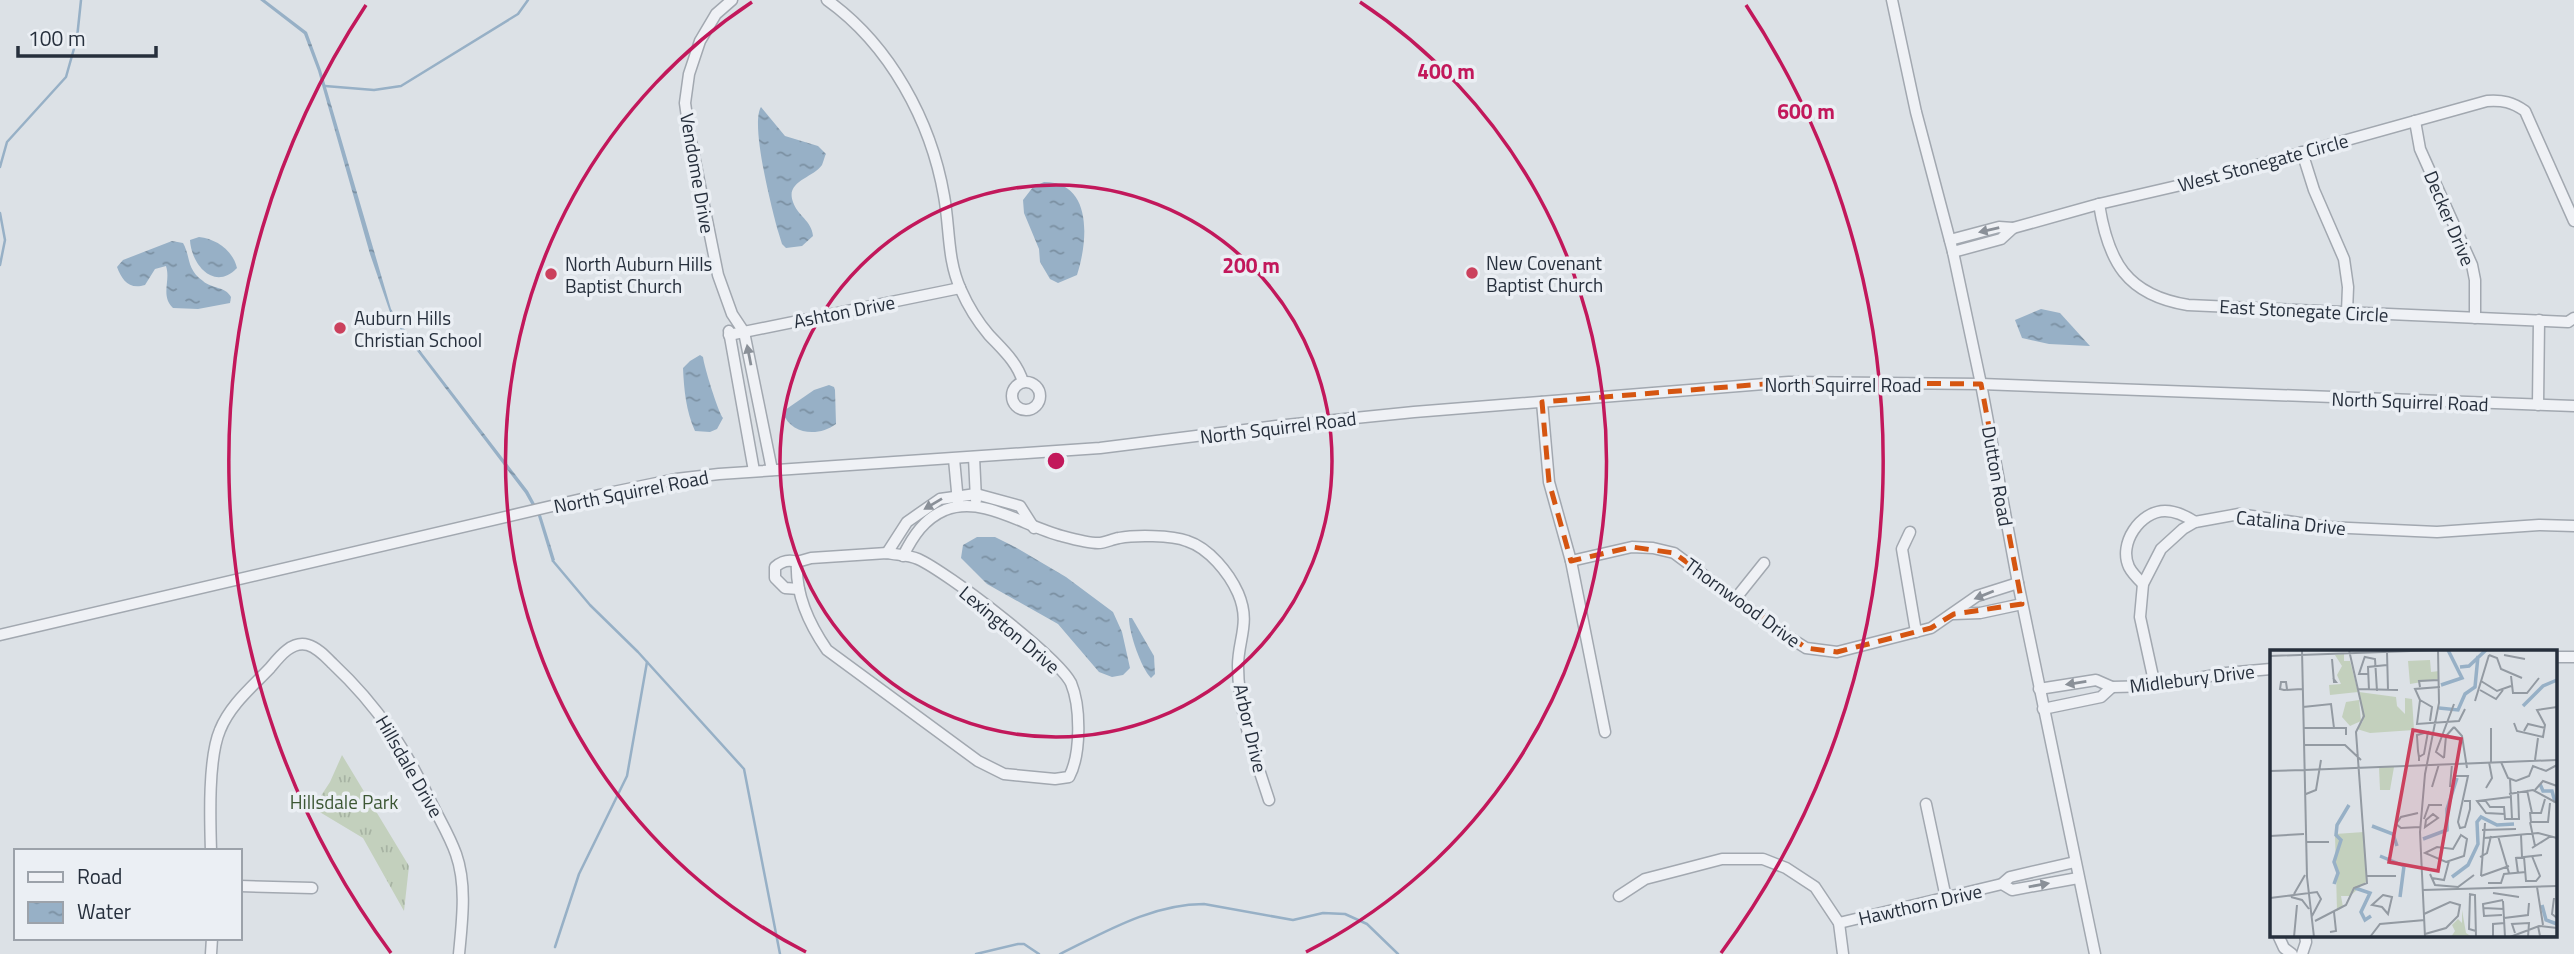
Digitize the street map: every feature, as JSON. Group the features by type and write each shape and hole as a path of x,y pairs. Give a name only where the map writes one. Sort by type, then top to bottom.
{"street":[{"name":"Vendome Drive","path":"732,0 716,14 700,41 689,74 685,103 688,131 718,275 732,314 744,332 772,470"},
{"path":"827,0 858,27 906,90 924,127 940,175 951,257 960,288 981,325 1018,367 1023,382"},
{"name":"Dutton Road","path":"1892,0 1916,112 1953,252 1982,384 2022,604 2095,954"},
{"name":"West Stonegate Circle","path":"1950,240 1999,227 2013,228 2099,204 2207,179 2487,101 2501,100 2513,103 2525,111 2574,220"},
{"name":"Decker Drive","path":"2415,121 2420,149 2472,265 2475,280 2475,318"},
{"path":"2302,152 2314,190 2344,259 2348,287 2347,312"},
{"name":"East Stonegate Circle","path":"2099,204 2110,253 2122,271 2136,285 2169,302 2475,318 2571,320"},
{"name":"West Stonegate Circle","path":"1953,252 2001,239 2013,228"},
{"name":"Ashton Drive","path":"729,335 960,288"},
{"name":"Vendome Drive","path":"732,314 729,335 754,471"},
{"path":"2538,405 2539,320"},
{"name":"North Squirrel Road","path":"0,635 549,506 676,479 754,471 1100,448 1296,424 1789,382 1982,384 2574,406"},
{"path":"742,401 757,397"},
{"path":"1542,402 1549,482 1571,561 1605,732"},
{"path":"974,457 976,506"},
{"path":"954,459 958,508"},
{"path":"887,553 906,522 940,499 957,496 976,494 1020,506 1034,528"},
{"name":"Arbor Drive","path":"904,556 916,530 945,510 976,506 1034,528 1098,543 1134,536 1176,538 1188,541 1212,557 1238,594 1245,627 1238,665 1241,691 1252,749 1269,800"},
{"path":"2143,584 2129,568 2126,553 2131,534 2143,520 2162,511 2183,514 2195,522"},
{"name":"Catalina Drive","path":"2155,686 2140,617 2143,584 2161,549 2195,522 2239,514 2327,527 2437,532 2539,524 2574,526"},
{"path":"1910,532 1902,549 1916,632"},
{"name":"Thornwood Drive","path":"1571,561 1632,547 1674,553 1776,629 1807,648 1837,652 1931,628 1977,596 2018,583"},
{"name":"Lexington Drive","path":"887,553 904,556 918,559 947,577 1056,663 1071,684 1077,707 1078,746 1069,777 1055,779 1004,774 978,761 827,650 812,627 799,589 797,562 811,558 887,553"},
{"path":"797,562 780,562 775,567 775,578 785,588 799,589"},
{"path":"1736,598 1764,563"},
{"name":"Thornwood Drive","path":"1954,614 2022,604"},
{"name":"Hillsdale Drive","path":"211,849 214,761 220,729 248,689 279,657 290,648 306,644 316,648 356,685 379,711 397,738 446,831 456,854 463,890 458,954"},
{"path":"2556,657 2574,657"},
{"name":"Midlebury Drive","path":"2039,689 2096,680 2112,687 2155,686 2227,673 2270,669"},
{"name":"Midlebury Drive","path":"2043,709 2101,697 2112,687"},
{"path":"1926,804 1946,898"},
{"path":"1619,896 1645,879 1721,859 1763,859 1786,868 1815,887 1839,923 1843,954"},
{"name":"Hawthorn Drive","path":"1839,923 2002,884 2010,877 2075,862"},
{"name":"Hawthorn Drive","path":"2002,884 2012,890 2078,878"},
{"path":"242,886 312,888"},
{"path":"2278,936 2280,943 2292,954"},
{"path":"2302,954 2305,936"}],"highlighted area":[{"path":"1789,382 1981,384 2022,604 1954,614 1931,628 1837,652 1806,648 1674,553 1632,547 1571,561 1549,482 1542,402"}],"green space":[{"name":"Hillsdale Park","path":"342,755 409,866 404,911 363,838 313,808 330,782"}],"water":[{"path":"260,0 265,0 307,32 321,70 391,309 528,491 541,515 555,560 552,562 538,516 525,493 392,318 370,254 318,71 304,34"},
{"path":"761,107 785,136 818,146 826,154 822,165 793,189 793,202 810,226 813,236 802,246 786,248 778,231 760,148 758,116"},
{"path":"1044,182 1060,185 1071,192 1079,202 1083,216 1083,246 1077,275 1058,283 1050,279 1040,262 1039,249 1024,213 1023,200 1033,187"},
{"path":"199,237 212,240 223,247 232,256 237,268 220,277 205,272 191,249 190,240"},
{"path":"172,241 183,243 194,272 207,284 228,293 231,297 230,303 198,309 173,308 166,293 166,266 155,269 145,285 130,285 121,276 117,267 123,260"},
{"path":"2041,309 2060,313 2090,346 2049,344 2022,338 2015,320"},
{"path":"700,355 703,357 723,418 717,429 710,432 695,431 685,392 683,368"},
{"path":"829,385 835,390 836,424 814,432 806,432 792,426 783,413 785,410 814,390"},
{"path":"977,537 995,537 1015,547 1066,577 1113,612 1122,632 1130,668 1123,675 1112,677 1099,672 1058,624 987,584 961,558 963,545"},
{"path":"1129,618 1132,618 1154,656 1155,674 1151,678 1136,650"}],"waterway":[{"path":"0,167 7,142 66,77 77,38 81,0"},
{"path":"325,86 374,90 401,86 518,14 528,0"},
{"path":"0,213 5,240 0,265"},
{"path":"553,561 590,605 638,652 744,769 780,954"},
{"path":"555,947 579,874 627,776 647,662"},
{"path":"1060,954 1147,914 1185,905 1204,904 1293,920 1323,913 1345,914 1367,924 1398,954"},
{"path":"976,954 1018,944 1024,944 1039,954"}],"place":[{"name":"New Covenant Baptist Church","path":"1472,273"},
{"name":"North Auburn Hills Baptist Church","path":"551,274"},
{"name":"Auburn Hills Christian School","path":"340,328"}]}
